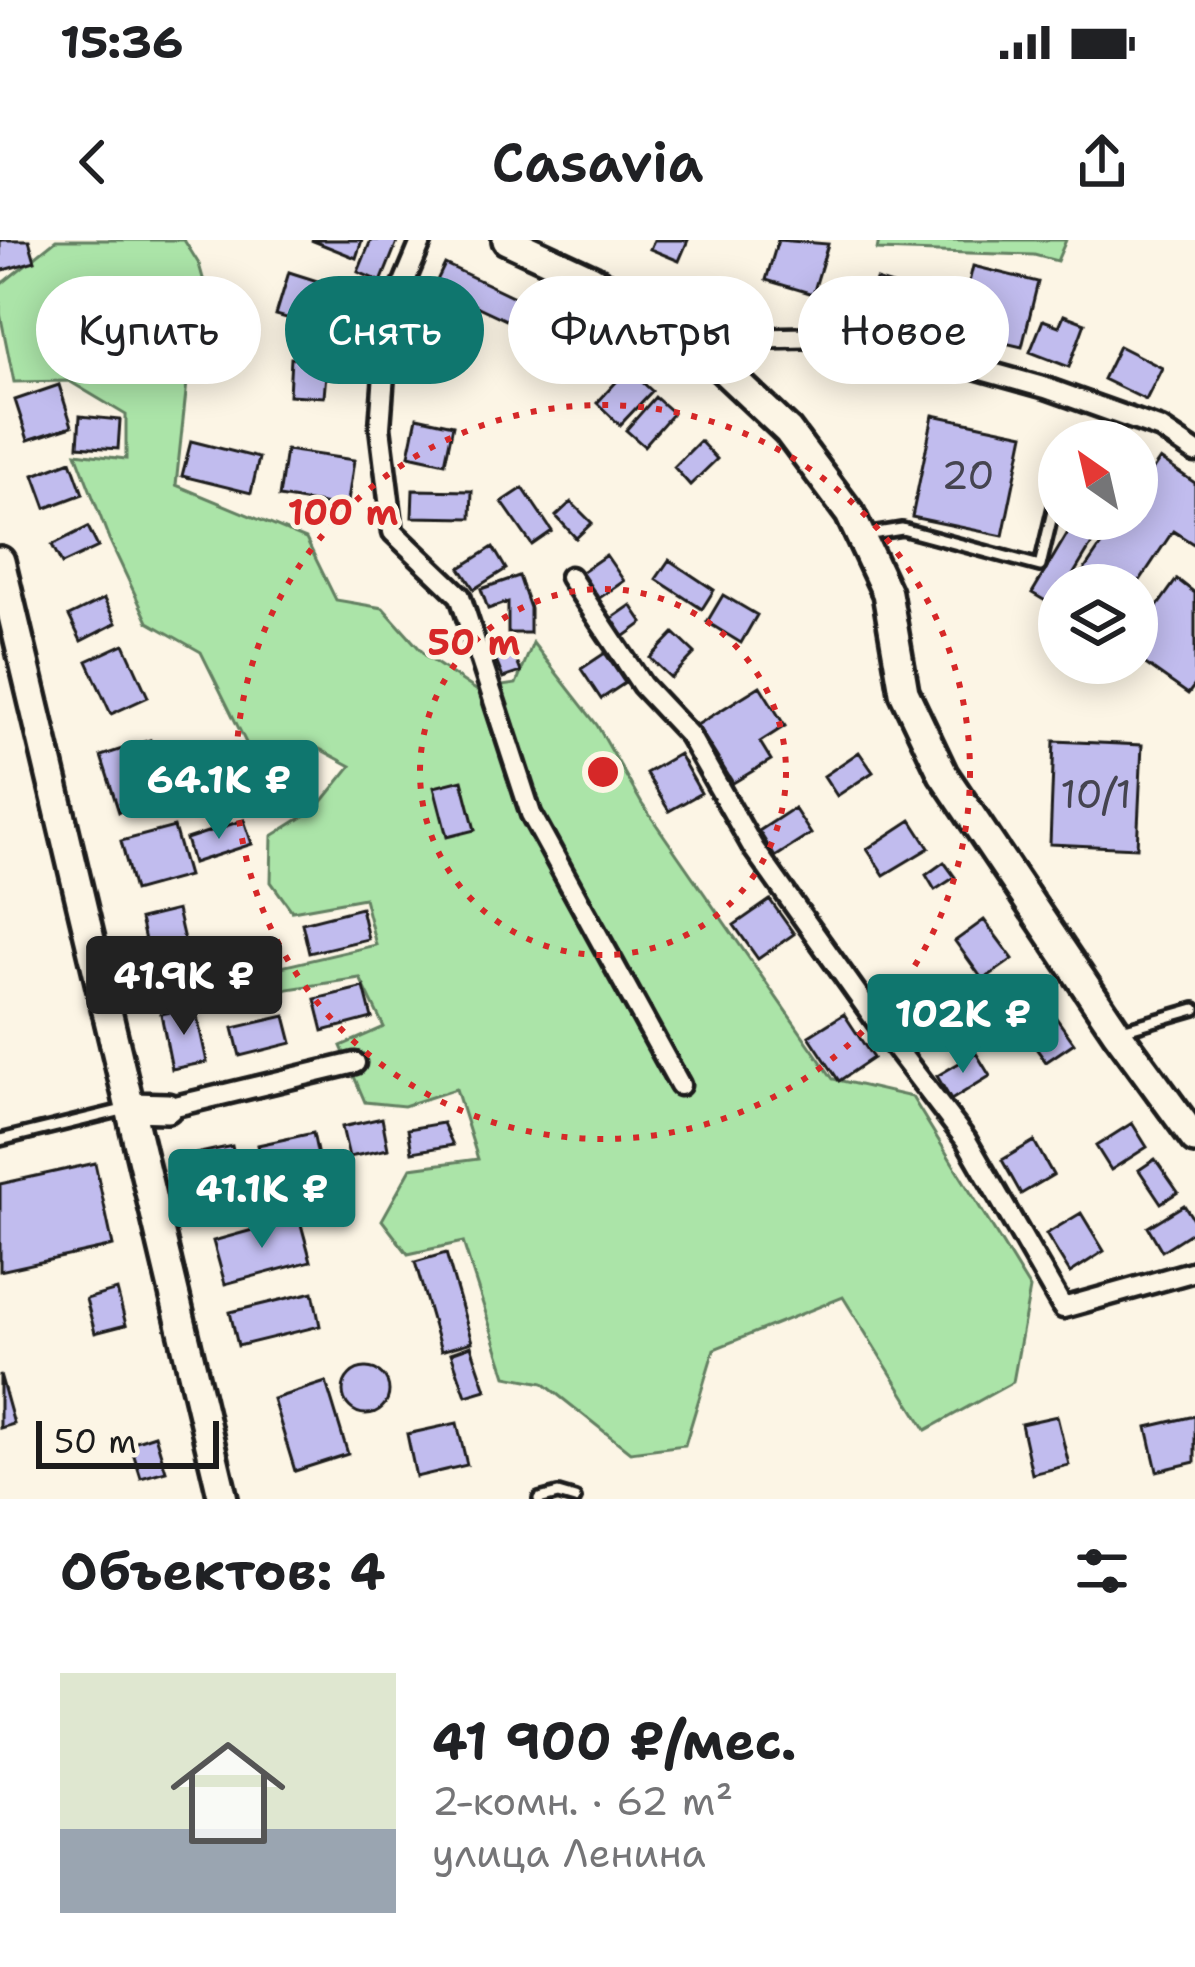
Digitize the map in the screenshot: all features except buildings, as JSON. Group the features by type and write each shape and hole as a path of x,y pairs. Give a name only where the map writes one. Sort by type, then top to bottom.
{"street":[{"path":"422,240 388,321 380,427 393,532 460,596 531,814 680,1085"},
{"path":"507,240 585,276"},
{"path":"774,338 830,337 921,353 1046,388 1162,429 1195,452"},
{"path":"739,384 788,430 850,514 887,593 904,692 943,774 1116,1031 1195,1139"},
{"path":"0,561 223,1499"},
{"path":"570,577 642,685 689,735 754,849 966,1140 1063,1308 1195,1271"},
{"path":"132,1107 167,1108 355,1063"}],"lane":[{"path":"860,536 902,529 1040,566 1046,540"},
{"path":"1116,1031 1195,1010"},
{"path":"0,1140 132,1107"},
{"path":"539,1499 558,1493 575,1499"}],"green space":[{"path":"56,240 184,240 202,276 36,276 36,382 14,382 0,313 0,285"},
{"path":"879,240 1066,240 1057,261 1034,255 877,250"},
{"path":"74,384 187,384 176,485 306,539 336,600 383,608 427,657 476,690 516,684 533,643 597,725 642,804 833,1079 912,1097 1030,1289 1013,1382 926,1430 843,1297 714,1349 685,1445 630,1452 543,1383 506,1376 463,1242 408,1254 382,1220 411,1168 478,1159 456,1089 404,1106 365,1102 341,1046 384,1027 360,978 269,992 251,974 376,945 364,898 292,911 271,882 272,836 317,808 351,766 316,747 250,751 201,652 148,622 76,453 126,459 126,415"}]}
